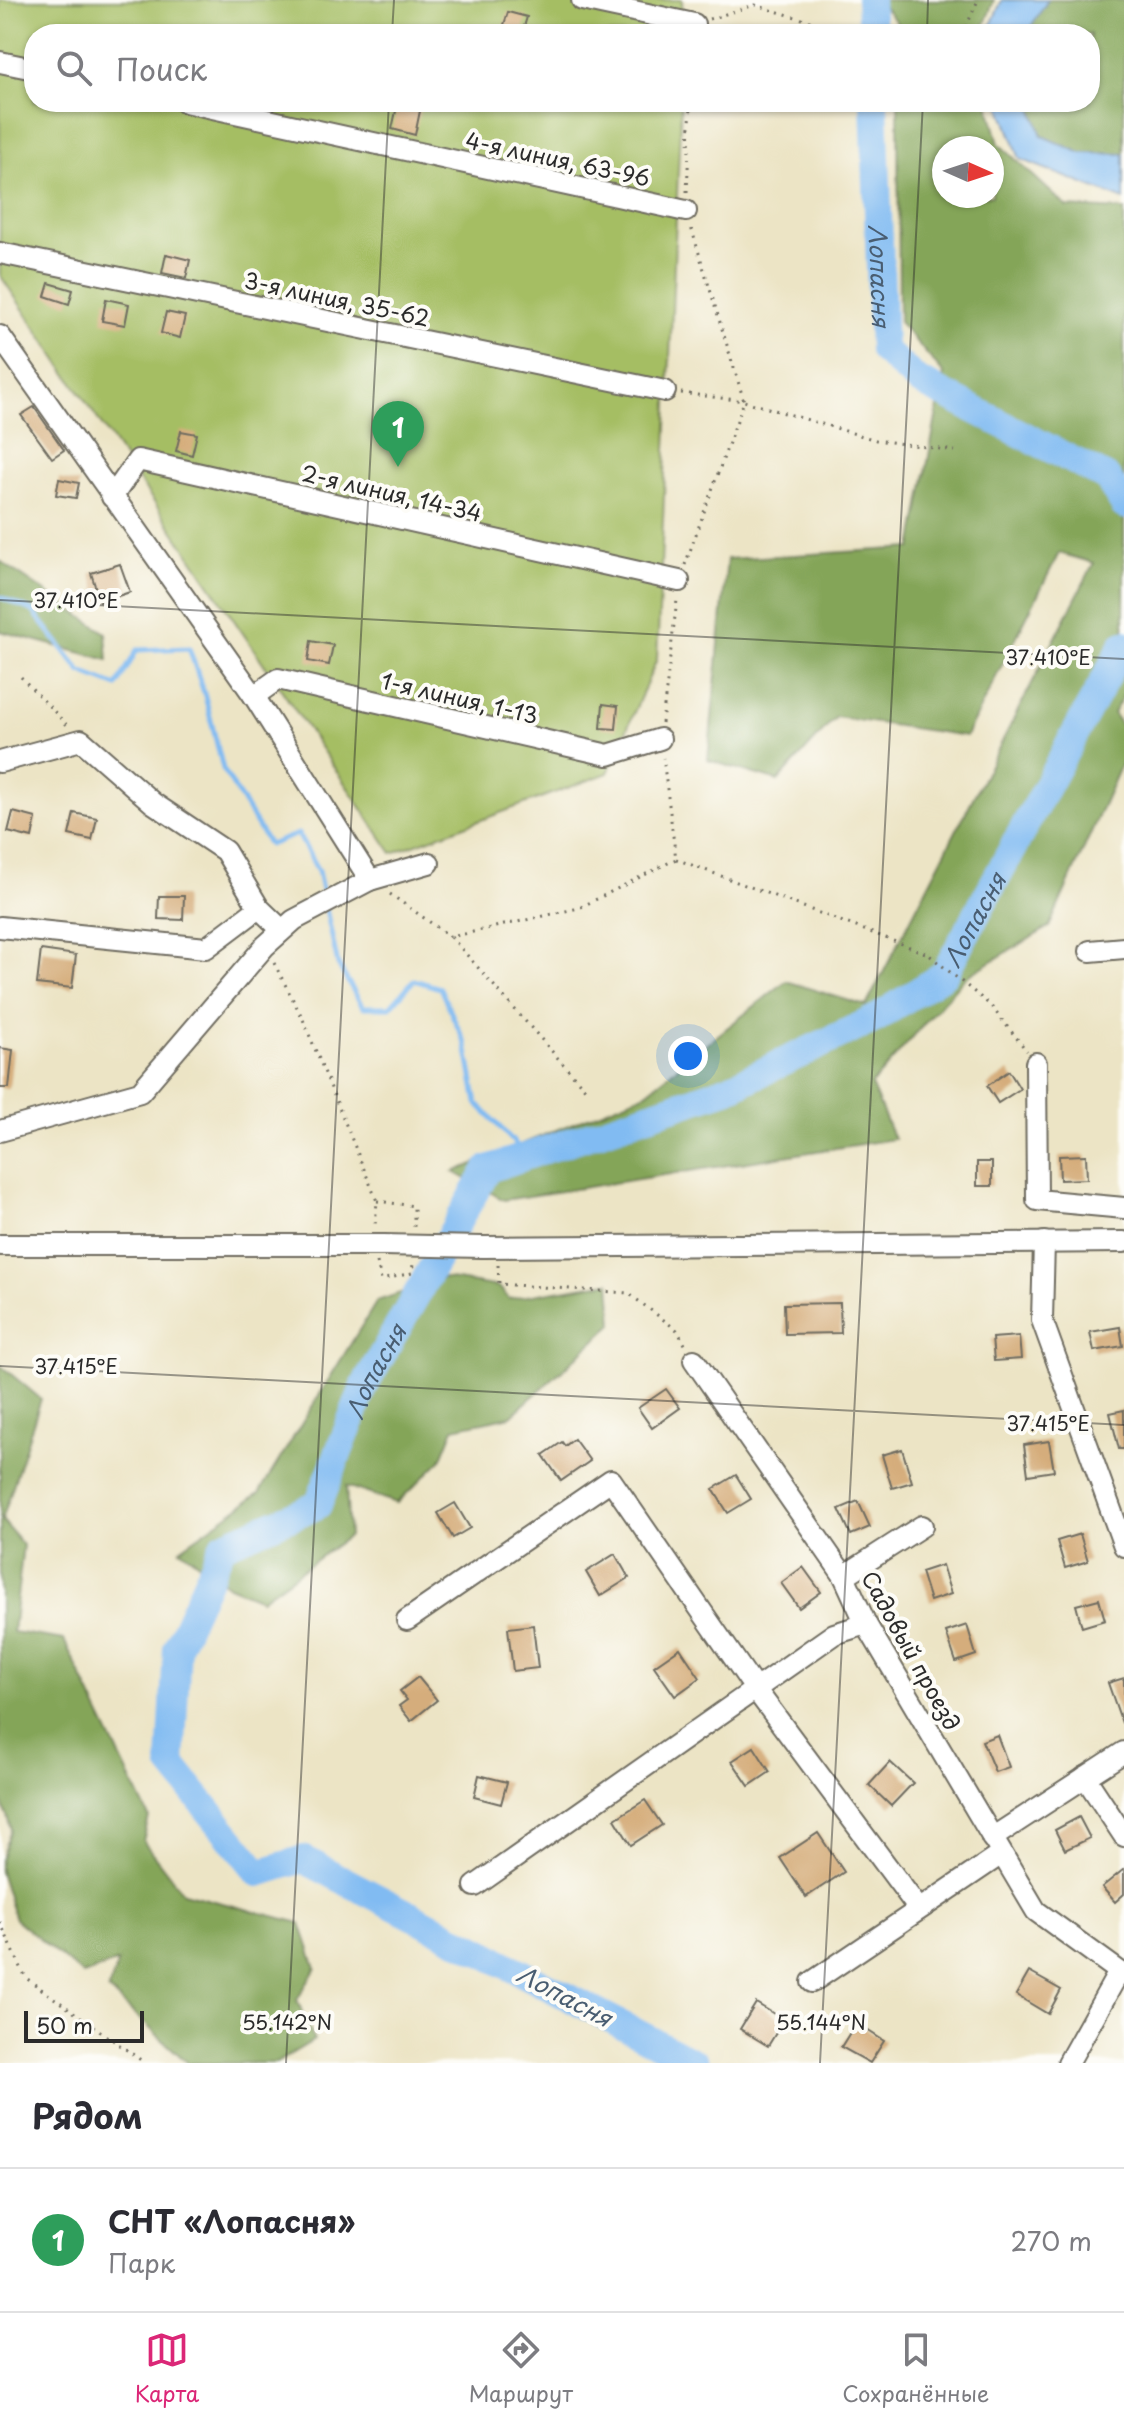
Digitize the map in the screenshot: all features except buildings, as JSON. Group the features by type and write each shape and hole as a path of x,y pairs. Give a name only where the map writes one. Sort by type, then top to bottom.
{"street":[{"path":"582,0 694,24"},
{"path":"0,62 24,67"},
{"name":"4-я линия, 63-96","path":"231,112 686,211"},
{"name":"3-я линия, 35-62","path":"0,253 665,391"},
{"path":"0,336 254,696 370,880"},
{"name":"2-я линия, 14-34","path":"112,497 138,460 679,581"},
{"name":"1-я линия, 1-13","path":"254,696 278,679 608,755 660,739"},
{"path":"0,762 81,740 153,803 225,851 259,908 288,925"},
{"path":"0,1131 140,1092 265,946 288,925 370,880 429,863"},
{"path":"0,927 206,948 259,908"},
{"path":"1090,951 1124,948"},
{"path":"1036,1063 1037,1200 1124,1208"},
{"path":"0,1245 379,1238 483,1247 1124,1242"},
{"path":"1044,1242 1042,1320 1124,1546"},
{"name":"Садовый проезд","path":"694,1360 844,1576 866,1624 1036,1911 1121,1974"},
{"path":"407,1620 611,1480 756,1690 918,1908"},
{"path":"844,1576 922,1526"},
{"path":"475,1886 834,1634 866,1624"},
{"path":"812,1982 918,1908 1085,1777 1124,1752"},
{"path":"1085,1777 1124,1836"},
{"path":"1068,2063 1121,1974"}],"path":[{"path":"967,24 978,0"},
{"path":"694,24 755,5 819,24"},
{"path":"676,859 660,739 679,581 744,401 686,211 691,112"},
{"path":"665,391 744,401 876,440 955,451"},
{"path":"21,677 81,740"},
{"path":"451,937 579,908 676,859 928,954 990,1005 1036,1063"},
{"path":"370,880 451,937 587,1091"},
{"path":"265,946 302,1017 377,1201 379,1238"},
{"path":"498,1262 499,1284 628,1293 677,1330 694,1360"},
{"path":"0,1922 26,1978 145,2063"}],"green space":[{"path":"0,0 682,0 683,24 24,24 24,112 681,112 657,659 608,773 392,853 0,275"},
{"path":"878,0 994,0 985,24 897,23"},
{"path":"1048,0 1124,0 1124,154 1081,153 1042,136 1034,112 1100,112 1100,24 1032,24"},
{"path":"898,112 991,112 997,136 932,136 932,208 1004,208 1004,149 1067,207 1124,210 1124,695 1113,713 1124,729 1124,758 1049,927 964,978 871,1085 894,1139 504,1200 454,1172 644,1094 786,981 866,1006 1094,563 1059,553 966,736 836,717 778,781 708,760 727,559 912,548 944,374 899,322"},
{"path":"0,561 106,633 108,660 0,631"},
{"path":"444,1278 499,1287 509,1299 610,1282 613,1324 511,1416 454,1428 441,1460 397,1503 346,1486 349,1536 261,1599 229,1586 180,1549 259,1493 377,1301"},
{"path":"0,1365 41,1399 2,1520 23,1545 13,1632 64,1640 149,1817 143,1841 183,1893 301,1923 316,1968 297,2000 314,2040 276,2063 188,2063 108,1990 118,1962 83,1975 15,1919 0,1871 0,1860 11,1829 0,1794"}],"water":[{"path":"1002,0 1048,0 1032,24 991,24"},
{"path":"1003,112 1034,112 1042,136 1081,153 1124,154 1124,200 1020,159"}],"waterway":[{"name":"Лопасня","path":"870,0 871,24"},
{"name":"Лопасня","path":"874,112 883,350 917,380 1107,478 1124,505"},
{"path":"0,597 33,611 81,672 117,686 137,650 189,648 205,696 223,769 269,845 298,834 318,871 324,899"},
{"name":"Лопасня","path":"695,2063 303,1859 259,1873 171,1764 177,1647 223,1545 318,1505 365,1385 488,1169 729,1088 877,1018 944,974 1124,644"},
{"path":"326,909 338,965 363,1007 390,1007 414,980 440,988 466,1045 477,1103 527,1156"}],"place":[{"name":"СНТ «Лопасня»","path":"398,467"}]}
